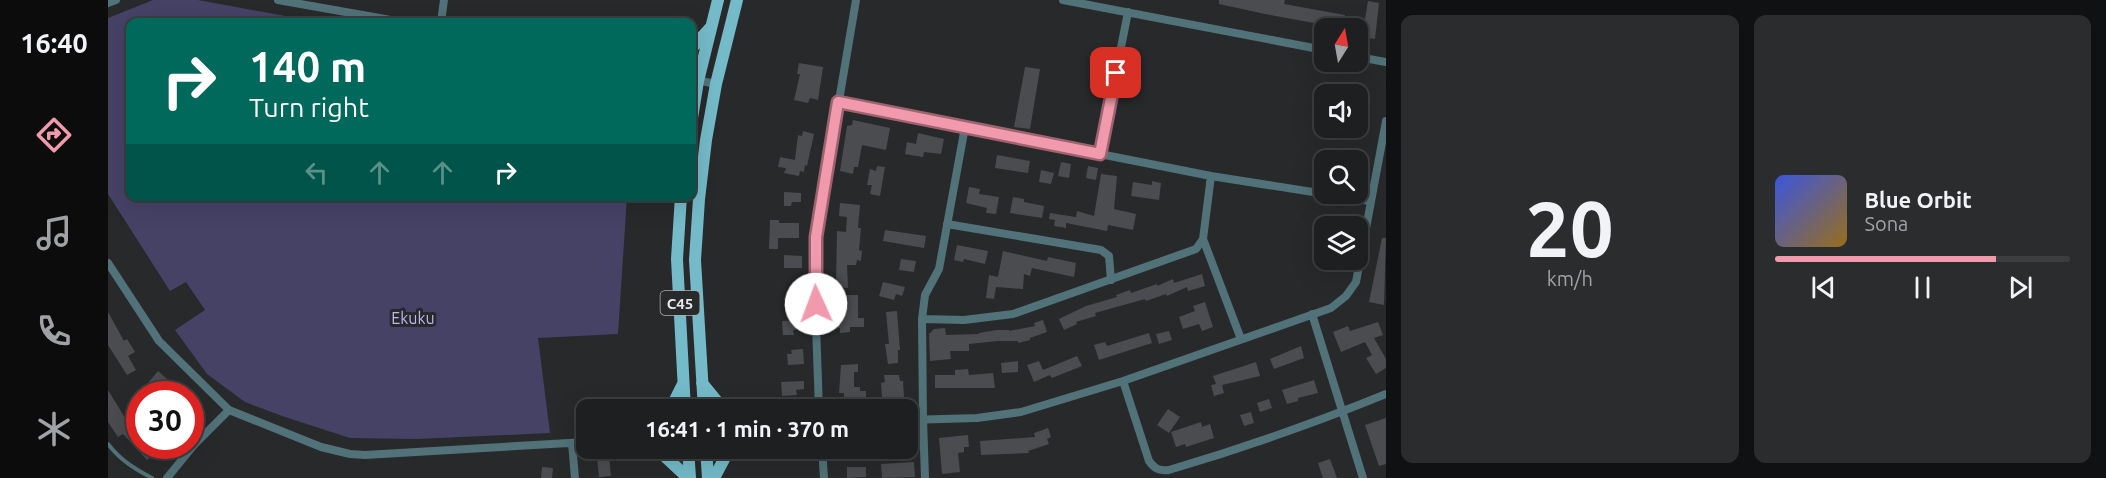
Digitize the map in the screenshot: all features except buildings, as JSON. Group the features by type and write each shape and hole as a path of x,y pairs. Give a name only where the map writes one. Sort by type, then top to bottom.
{"main road":[{"path":"696,77 718,0"},
{"name":"C45","path":"703,399 695,260 699,199 716,84 737,0"},
{"path":"696,44 712,26"},
{"name":"C45","path":"681,201 677,259 684,399"},
{"path":"701,382 715,399"},
{"path":"675,399 683,383"},
{"path":"668,459 689,478"},
{"path":"688,459 689,478"},
{"path":"707,459 708,478"},
{"path":"714,478 724,459"}],"street":[{"path":"108,3 116,0"},
{"path":"278,0 379,18"},
{"path":"442,18 444,0"},
{"path":"819,399 814,267 816,237 856,0"},
{"path":"1063,0 1314,48"},
{"path":"1100,154 1128,12"},
{"path":"1368,59 1386,62"},
{"path":"696,80 716,84"},
{"path":"838,102 1211,176 1370,201"},
{"path":"918,419 977,418 1021,412 1123,381 1331,308 1346,296 1356,282 1386,121"},
{"path":"926,478 922,319 925,295 939,269 965,127"},
{"path":"922,319 963,320 1013,314 1196,249 1203,239 1211,176"},
{"path":"947,224 1101,250 1109,255 1111,280"},
{"path":"1203,239 1241,339"},
{"path":"108,262 159,341 230,410 321,447 350,454 384,454 576,443"},
{"path":"1312,314 1363,478"},
{"path":"1123,381 1149,461 1154,468 1161,471 1218,456 1386,394"},
{"path":"167,478 194,445 230,410"},
{"path":"572,443 575,478"},
{"path":"823,459 824,478"}],"lane":[{"path":"108,444 133,468 152,478"}],"green space":[{"name":"Ekuku","path":"153,0 198,0 296,18 126,18 126,201 627,201 618,334 538,338 550,433 416,439 350,438 245,402 207,374 175,330 205,310 186,282 170,291 108,194 108,18"}],"route":[{"path":"816,304 814,267 816,237 838,102 1100,154 1116,73"}]}
